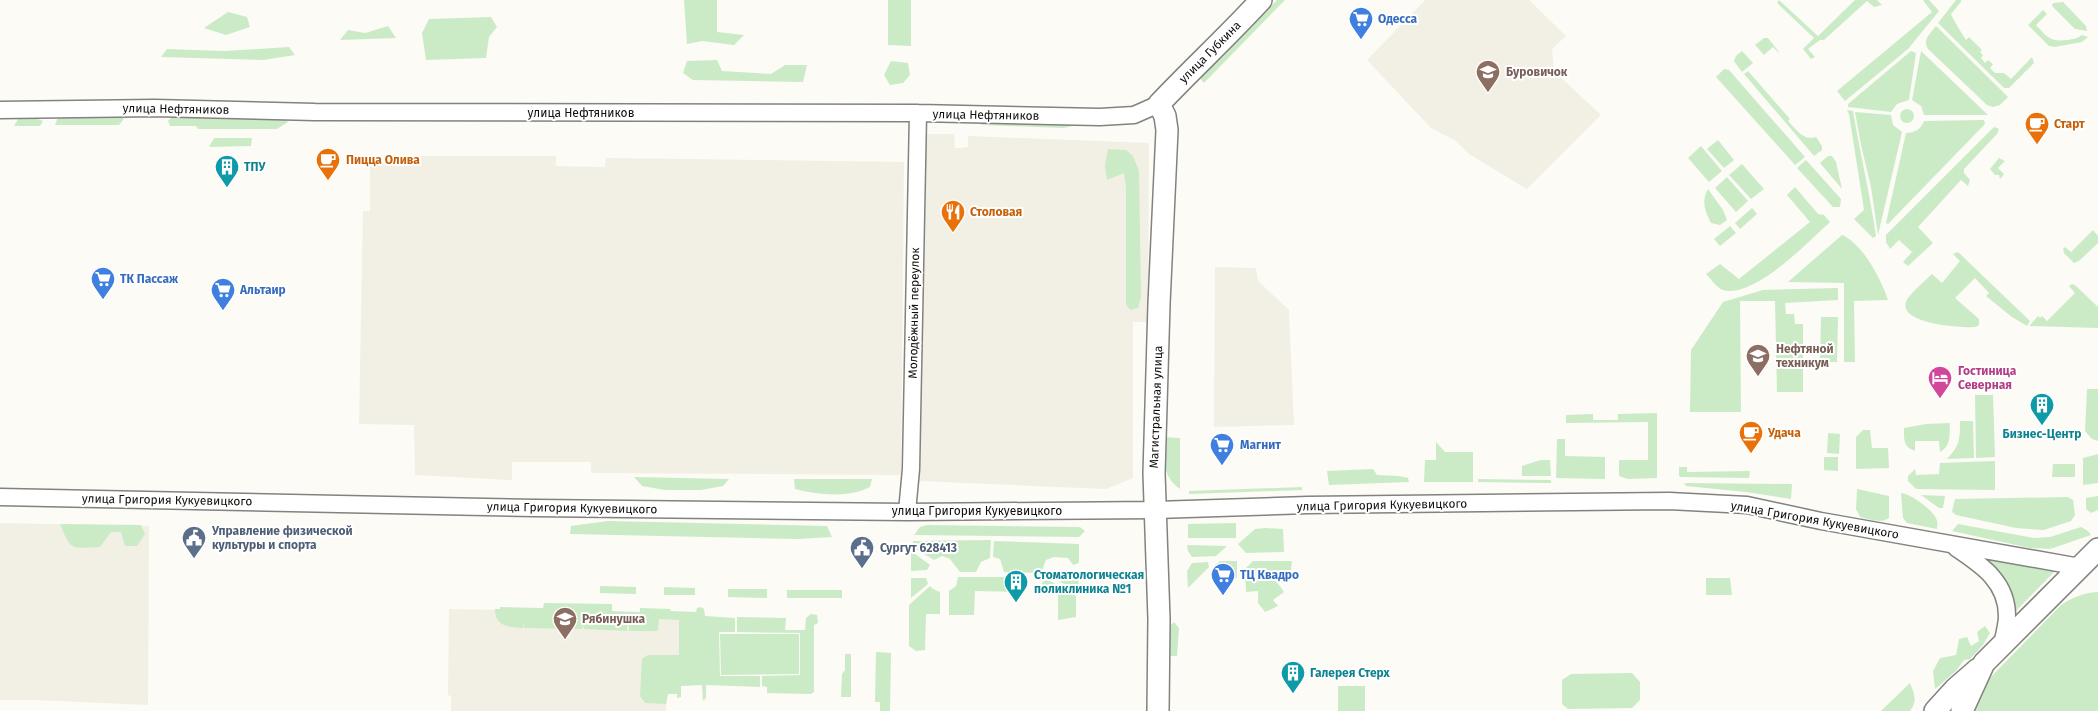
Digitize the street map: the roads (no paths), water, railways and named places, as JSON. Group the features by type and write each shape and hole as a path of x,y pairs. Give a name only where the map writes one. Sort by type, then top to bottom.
{"main road":[{"name":"улица Губкина","path":"1160,104 1193,68 1222,42 1260,0"},
{"name":"Магистральная улица","path":"1158,711 1154,473 1158,324 1167,130 1165,116 1160,104"},
{"path":"1935,711 1955,689 2089,569 2098,550"},
{"path":"1962,711 1984,663"}],"street":[{"name":"улица Нефтяников","path":"0,110 155,108 315,112 918,113 1100,117 1134,115 1160,104"},
{"name":"Молодёжный переулок","path":"907,512 911,469 918,113"},
{"name":"улица Григория Кукуевицкого","path":"0,497 534,508 907,512 1156,510 1308,505 1669,501 1747,505 1821,521 2089,569"},
{"name":"улица Григория Кукуевицкого","path":"1950,544 1981,565 1995,578 2005,596 2007,617 2002,647"}],"place":[{"name":"Одесса","path":"1361,40"},
{"name":"Буровичок","path":"1488,93"},
{"name":"Старт","path":"2037,145"},
{"name":"Пицца Олива","path":"328,181"},
{"name":"ТПУ","path":"227,188"},
{"name":"Столовая","path":"953,233"},
{"name":"ТК Пассаж","path":"103,300"},
{"name":"Альтаир","path":"223,311"},
{"name":"Нефтяной техникум","path":"1758,377"},
{"name":"Гостиница Северная","path":"1940,399"},
{"name":"Бизнес-Центр","path":"2042,426"},
{"name":"Удача","path":"1751,454"},
{"name":"Магнит","path":"1222,466"},
{"name":"Управление физической культуры и спорта","path":"194,559"},
{"name":"Сургут 628413","path":"862,569"},
{"name":"ТЦ Квадро","path":"1223,596"},
{"name":"Стоматологическая поликлиника №1","path":"1016,603"},
{"name":"Рябинушка","path":"565,640"},
{"name":"Галерея Стерх","path":"1293,694"}]}
